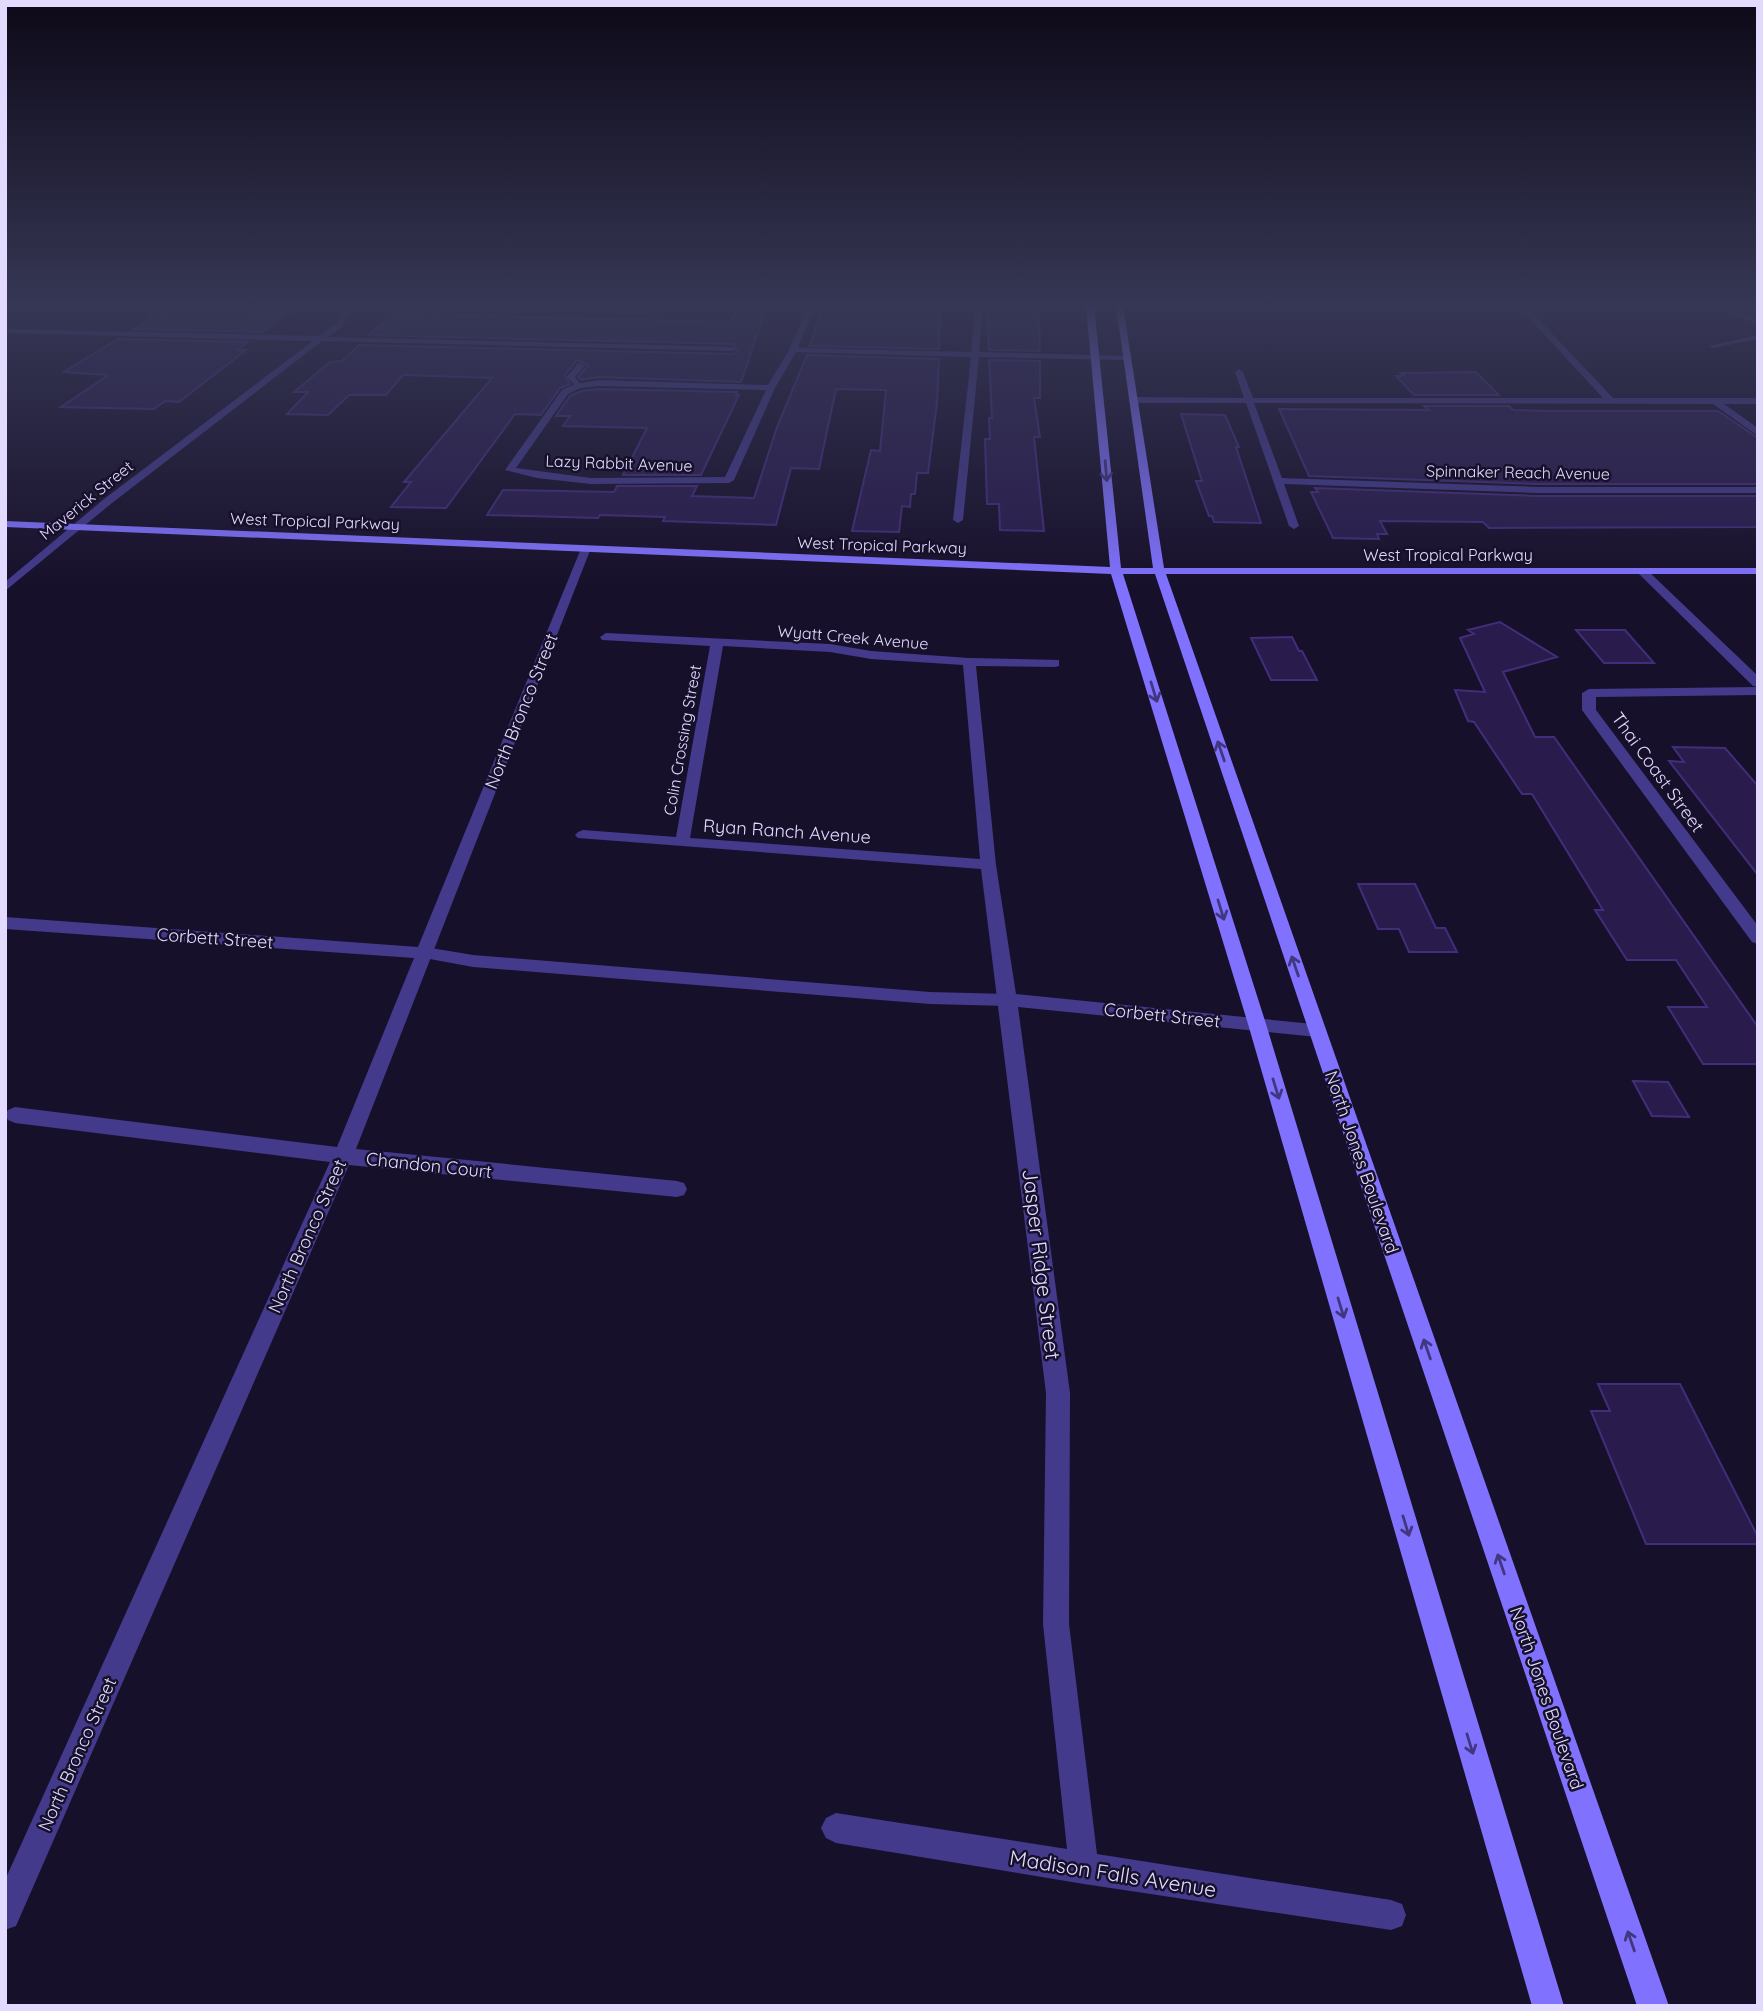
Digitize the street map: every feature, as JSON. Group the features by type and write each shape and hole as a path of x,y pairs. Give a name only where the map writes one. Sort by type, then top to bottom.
{"main road":[{"path":"1099,400 1116,571 1257,1024 1548,2006"},
{"name":"North Jones Boulevard","path":"1132,400 1160,571 1653,2006"},
{"name":"West Tropical Parkway","path":"5,524 1116,571 1758,571"}],"street":[{"name":"Maverick Street","path":"5,588 77,526 241,400"},
{"name":"Lazy Rabbit Avenue","path":"559,400 510,470 548,479 655,483 729,480 766,400"},
{"path":"958,520 971,400"},
{"path":"1132,400 1758,401"},
{"path":"1248,401 1294,526"},
{"path":"1715,401 1758,433"},
{"name":"Spinnaker Reach Avenue","path":"1277,481 1537,490 1758,490"},
{"name":"North Bronco Street","path":"5,1914 343,1156 586,548"},
{"path":"1642,571 1758,683"},
{"name":"Wyatt Creek Avenue","path":"606,637 830,648 870,655 970,662 1055,663"},
{"name":"Colin Crossing Street","path":"682,843 717,643"},
{"name":"Jasper Ridge Street","path":"970,662 988,865 1058,1393 1056,1624 1084,1868"},
{"name":"Thai Coast Street","path":"1758,691 1588,693 1588,709 1758,938"},
{"name":"Ryan Ranch Avenue","path":"583,835 988,865"},
{"name":"Corbett Street","path":"5,923 425,953 473,961 929,998 1008,1000 1317,1030"},
{"name":"Chandon Court","path":"15,1115 343,1156 677,1189"},
{"name":"Madison Falls Avenue","path":"836,1828 1391,1915"}],"building":[{"path":"72,400 182,400 165,401 154,409 61,407"},
{"path":"301,400 344,400 328,415 287,414"},
{"path":"474,400 552,400 541,415 515,414 446,508 391,507 411,482 404,482"},
{"path":"567,400 737,400 701,475 623,475 647,428 563,426 570,416 556,416"},
{"path":"788,400 834,400 819,469 791,468 776,525 663,521 665,517 487,515 503,490 614,492 617,486 697,486 692,496 754,498"},
{"path":"885,400 937,400 928,473 917,473 915,494 911,494 910,507 902,506 899,532 852,531 871,450 880,451"},
{"path":"991,400 1034,400 1040,437 1034,437 1044,531 1000,530 999,504 987,504 985,439 990,439 989,418 992,418"},
{"path":"1424,406 1509,406 1513,410 1548,411 1718,411 1758,438 1758,484 1537,484 1309,476 1279,409 1429,410"},
{"path":"1181,414 1225,415 1239,447 1236,447 1261,523 1214,522 1212,516 1209,516 1196,481 1202,481"},
{"path":"1315,488 1537,496 1758,496 1758,527 1489,528 1483,522 1380,521 1387,534 1377,534 1379,539 1333,538 1311,492 1318,492"},
{"path":"1500,622 1557,657 1503,672 1535,737 1554,737 1758,1027 1758,1064 1703,1064 1668,1007 1707,1007 1676,960 1627,960 1595,910 1603,910 1532,794 1522,794 1474,722 1468,721 1455,690 1485,692 1460,638 1474,634 1468,630"},
{"path":"1576,630 1625,630 1654,663 1604,663"},
{"path":"1292,637 1317,680 1271,680 1251,638"},
{"path":"1673,747 1725,748 1758,786 1758,875 1669,761 1684,762"},
{"path":"1358,884 1415,884 1436,928 1445,928 1457,952 1409,952 1399,929 1378,929"},
{"path":"1633,1081 1668,1082 1689,1117 1652,1116"},
{"path":"1598,1384 1680,1384 1758,1537 1758,1544 1646,1544 1591,1411 1610,1411"}]}
